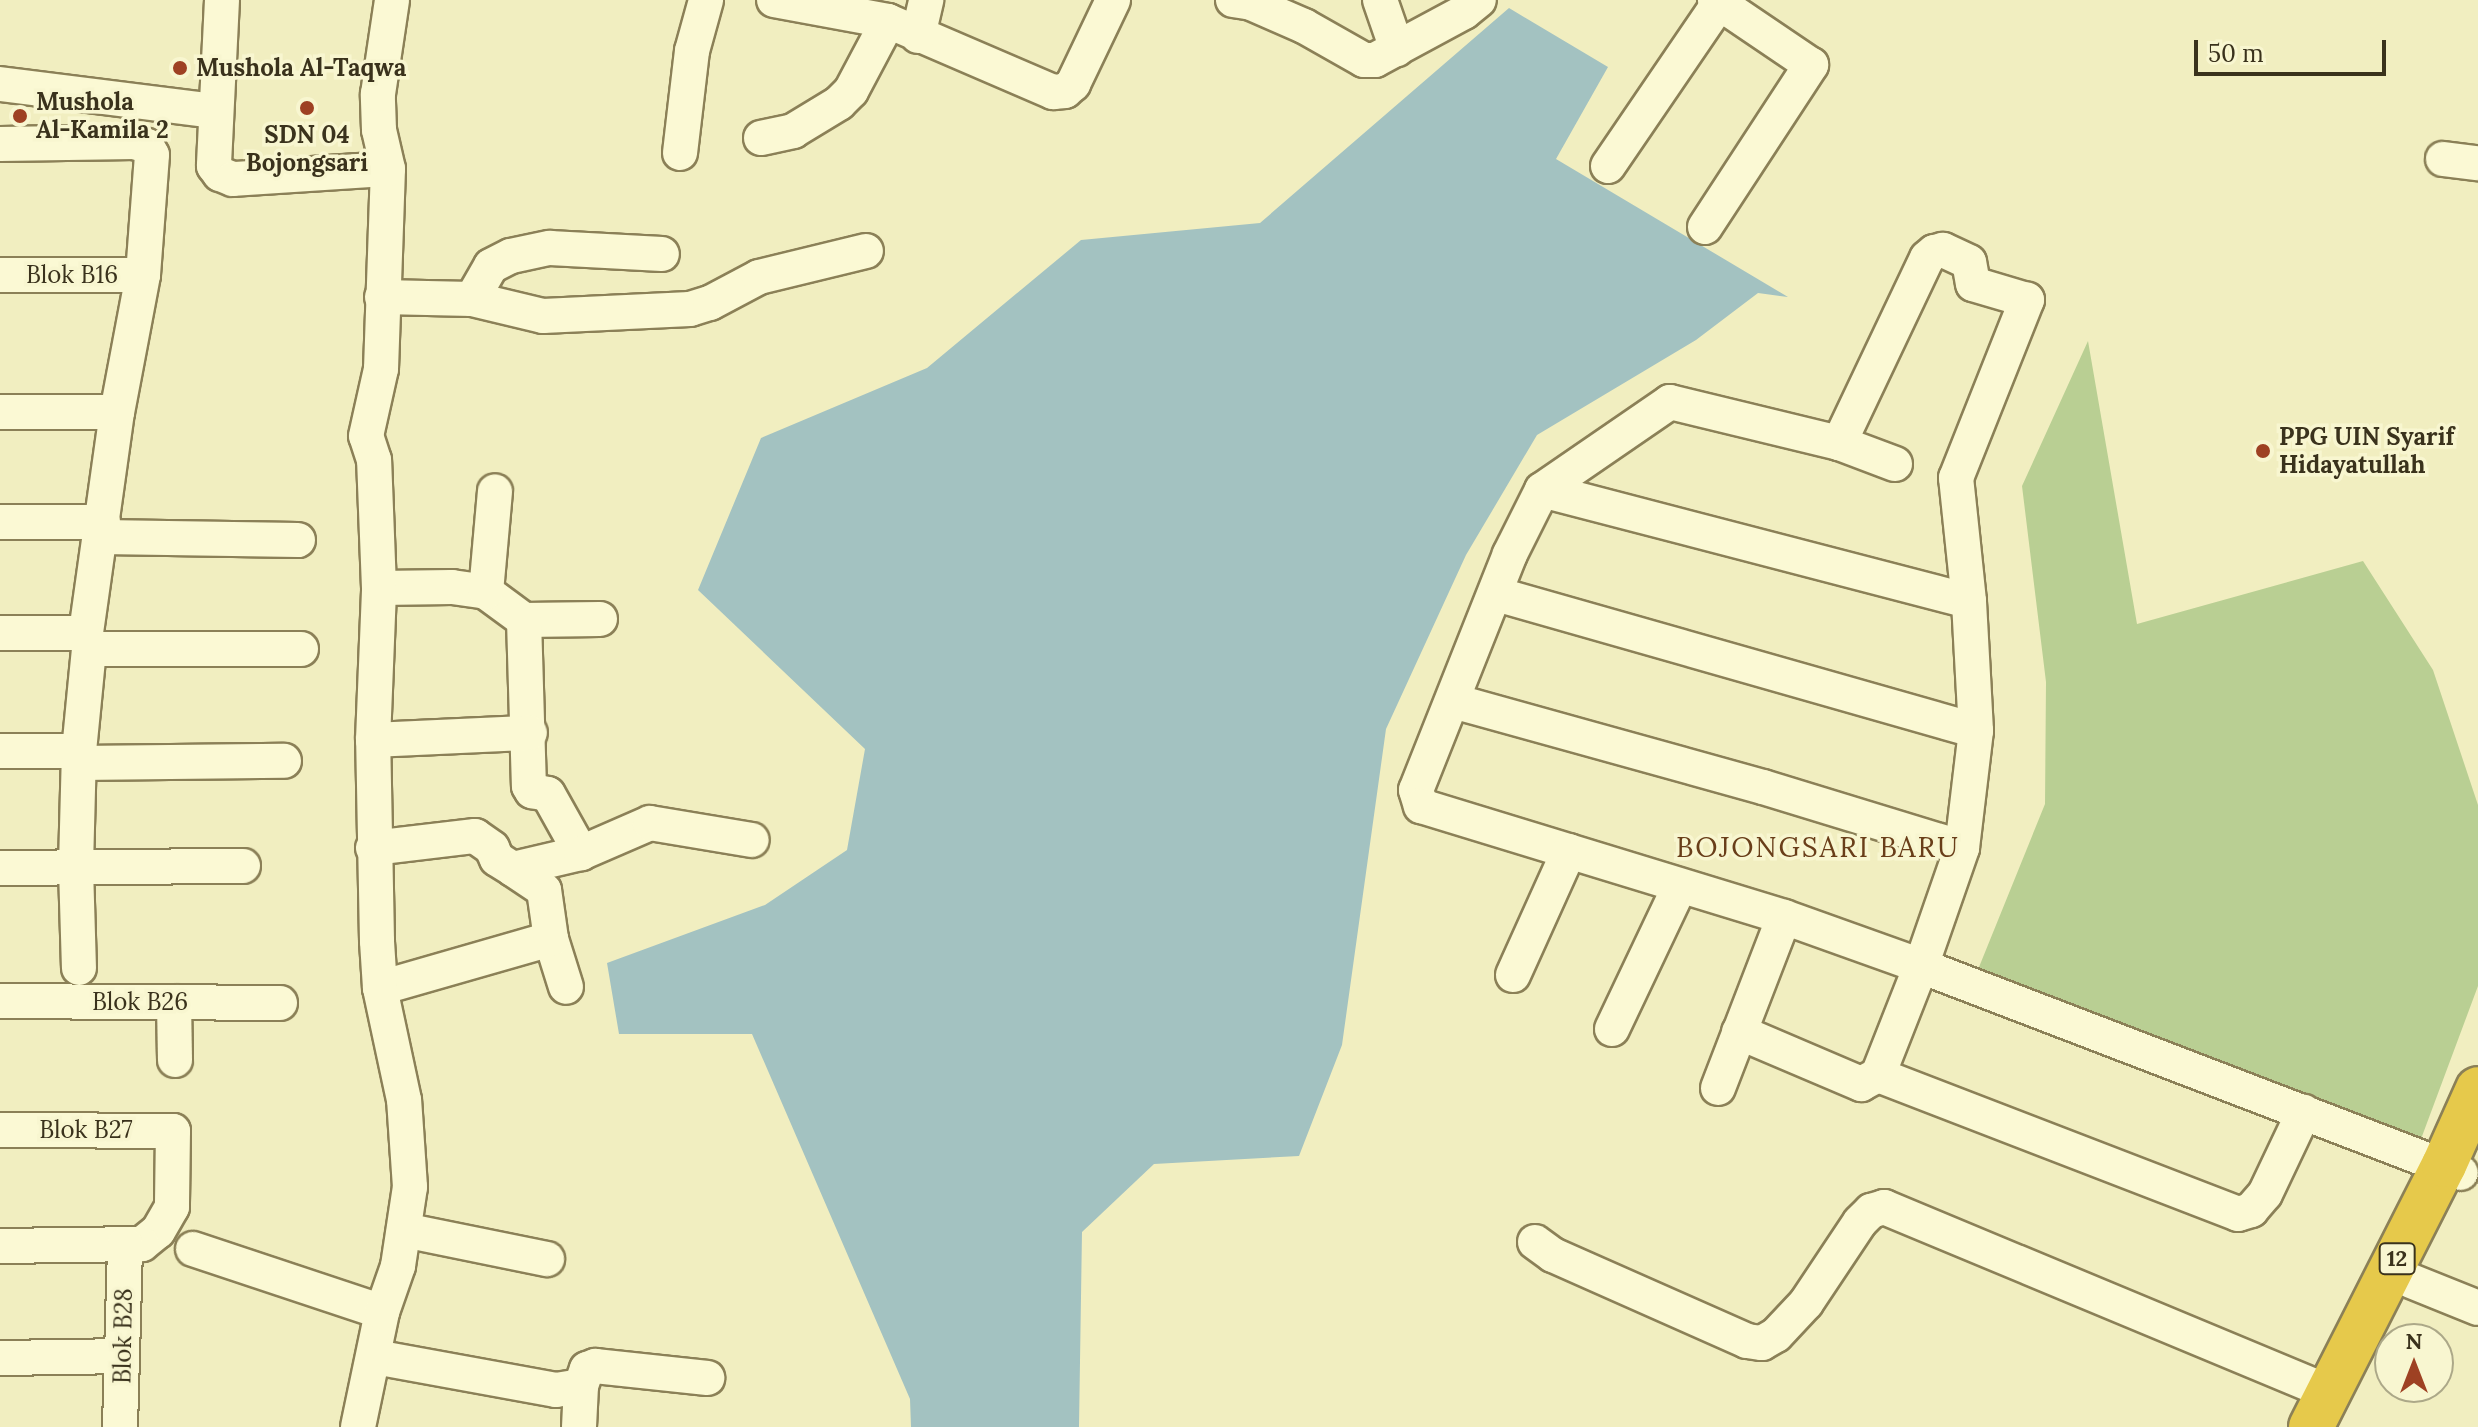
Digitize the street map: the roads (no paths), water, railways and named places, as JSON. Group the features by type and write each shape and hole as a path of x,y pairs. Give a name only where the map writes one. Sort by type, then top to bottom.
{"highway":[{"name":"12","path":"2327,1415 2411,1281 2461,1158 2478,1089"},
{"name":"12","path":"2327,1415 2461,1158"}],"street":[{"path":"222,0 214,166 220,174 233,179 388,169"},
{"path":"358,1427 382,1312 398,1266 410,1187 404,1100 380,988 373,848 373,740 379,588 374,460 366,436 381,369 388,169 379,130 378,94 392,0"},
{"path":"680,153 692,51 706,0"},
{"path":"774,0 903,29 1053,92 1065,91 1073,84 1113,0"},
{"path":"761,138 793,131 839,103 926,0"},
{"path":"1233,0 1251,3 1304,26 1364,60 1375,60 1397,49 1479,0"},
{"path":"1380,0 1397,49"},
{"path":"1608,166 1717,1 1811,65 1705,227"},
{"path":"0,84 215,111"},
{"path":"0,144 134,142 147,146 152,155 143,275 117,412 88,641 79,757 76,868 79,968"},
{"path":"2443,159 2478,163"},
{"path":"472,299 491,266 511,256 550,248 662,254"},
{"path":"1739,1032 1861,1084 1878,1075 1921,966 1962,848 1976,731 1969,601 1956,478 2027,300 1973,284 1969,262 1943,250 1934,252 1927,258 1839,443"},
{"path":"382,297 472,299 543,316 690,309 710,303 759,277 866,251"},
{"name":"Blok B16","path":"0,275 143,275"},
{"path":"1895,464 1839,443 1670,402 1542,490 1510,554 1416,790 1421,806 1784,917 2304,1112 2461,1158"},
{"path":"0,412 117,412"},
{"path":"1542,490 1969,601"},
{"path":"486,592 495,491"},
{"path":"0,522 298,540"},
{"path":"379,588 452,587 486,592 524,620 600,619"},
{"path":"1496,594 1976,731"},
{"path":"524,620 530,733 529,786 532,791 548,794 581,853"},
{"path":"0,633 88,641 301,649"},
{"path":"1453,701 1763,787 1962,848"},
{"path":"373,740 530,733"},
{"path":"0,751 79,757 284,761"},
{"path":"513,869 581,853 658,822 752,840"},
{"path":"373,848 475,836 492,848 497,859 544,890 551,939 566,987"},
{"path":"1513,975 1569,851"},
{"path":"0,868 243,866"},
{"path":"1612,1029 1680,886"},
{"path":"1718,1088 1784,917"},
{"path":"380,988 551,939"},
{"name":"Blok B26","path":"0,1001 280,1003"},
{"path":"174,1002 175,1060"},
{"path":"1878,1075 2238,1214 2251,1210 2265,1194 2304,1112"},
{"name":"Blok B27","path":"0,1130 173,1131 172,1207 158,1231 142,1244 125,1244"},
{"path":"1535,1242 1553,1255 1747,1341 1762,1343 1776,1335 1806,1303 1860,1222 1871,1211 1884,1207 2327,1415"},
{"path":"404,1230 547,1259"},
{"path":"0,1246 125,1244"},
{"name":"Blok B28","path":"120,1427 125,1244"},
{"path":"193,1249 382,1312"},
{"path":"2411,1281 2478,1308"},
{"path":"0,1358 122,1356"},
{"path":"375,1357 556,1390 581,1386"},
{"path":"579,1427 584,1371 595,1366 707,1378"}],"water":[{"path":"1509,8 1608,67 1556,159 1788,297 1758,293 1696,340 1537,435 1466,555 1386,729 1342,1045 1299,1156 1154,1164 1082,1232 1079,1427 911,1427 910,1399 752,1034 619,1034 607,963 765,905 847,850 865,749 698,590 761,438 927,368 1081,240 1260,223"}],"place":[{"name":"Mushola Al-Taqwa","path":"180,68"},
{"name":"SDN 04 Bojongsari","path":"307,108"},
{"name":"Mushola Al-Kamila 2","path":"20,116"},
{"name":"PPG UIN Syarif Hidayatullah","path":"2263,451"}],"district":[{"name":"BOJONGSARI BARU","path":"1818,847"}]}
